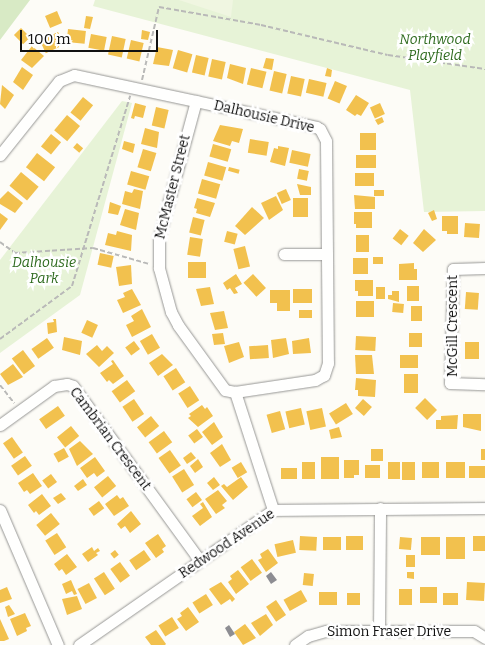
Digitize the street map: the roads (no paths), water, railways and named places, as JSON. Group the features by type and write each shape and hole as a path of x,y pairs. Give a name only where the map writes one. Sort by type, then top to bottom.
{"street":[{"name":"Dalhousie Drive","path":"0,155 64,78 74,75 316,127 323,132 326,141 328,364 324,375 315,380 235,392"},
{"name":"McMaster Street","path":"196,101 162,221 159,236 159,268 166,297 178,325 221,386 230,392 235,392"},
{"path":"284,254 327,254"},
{"name":"McGill Crescent","path":"485,268 453,269 450,383 485,384"},
{"name":"Cambrian Crescent","path":"0,425 54,386 67,384 73,386 200,561"},
{"path":"235,392 273,510"},
{"path":"379,630 380,508"},
{"name":"Redwood Avenue","path":"79,645 273,510 485,508"},
{"path":"0,510 58,645"},
{"name":"Simon Fraser Drive","path":"296,645 308,636 326,631 474,631 485,638"}],"park label":[{"name":"Northwood Playfield","path":"435,48"},
{"name":"Dalhousie Park","path":"44,272"}]}
